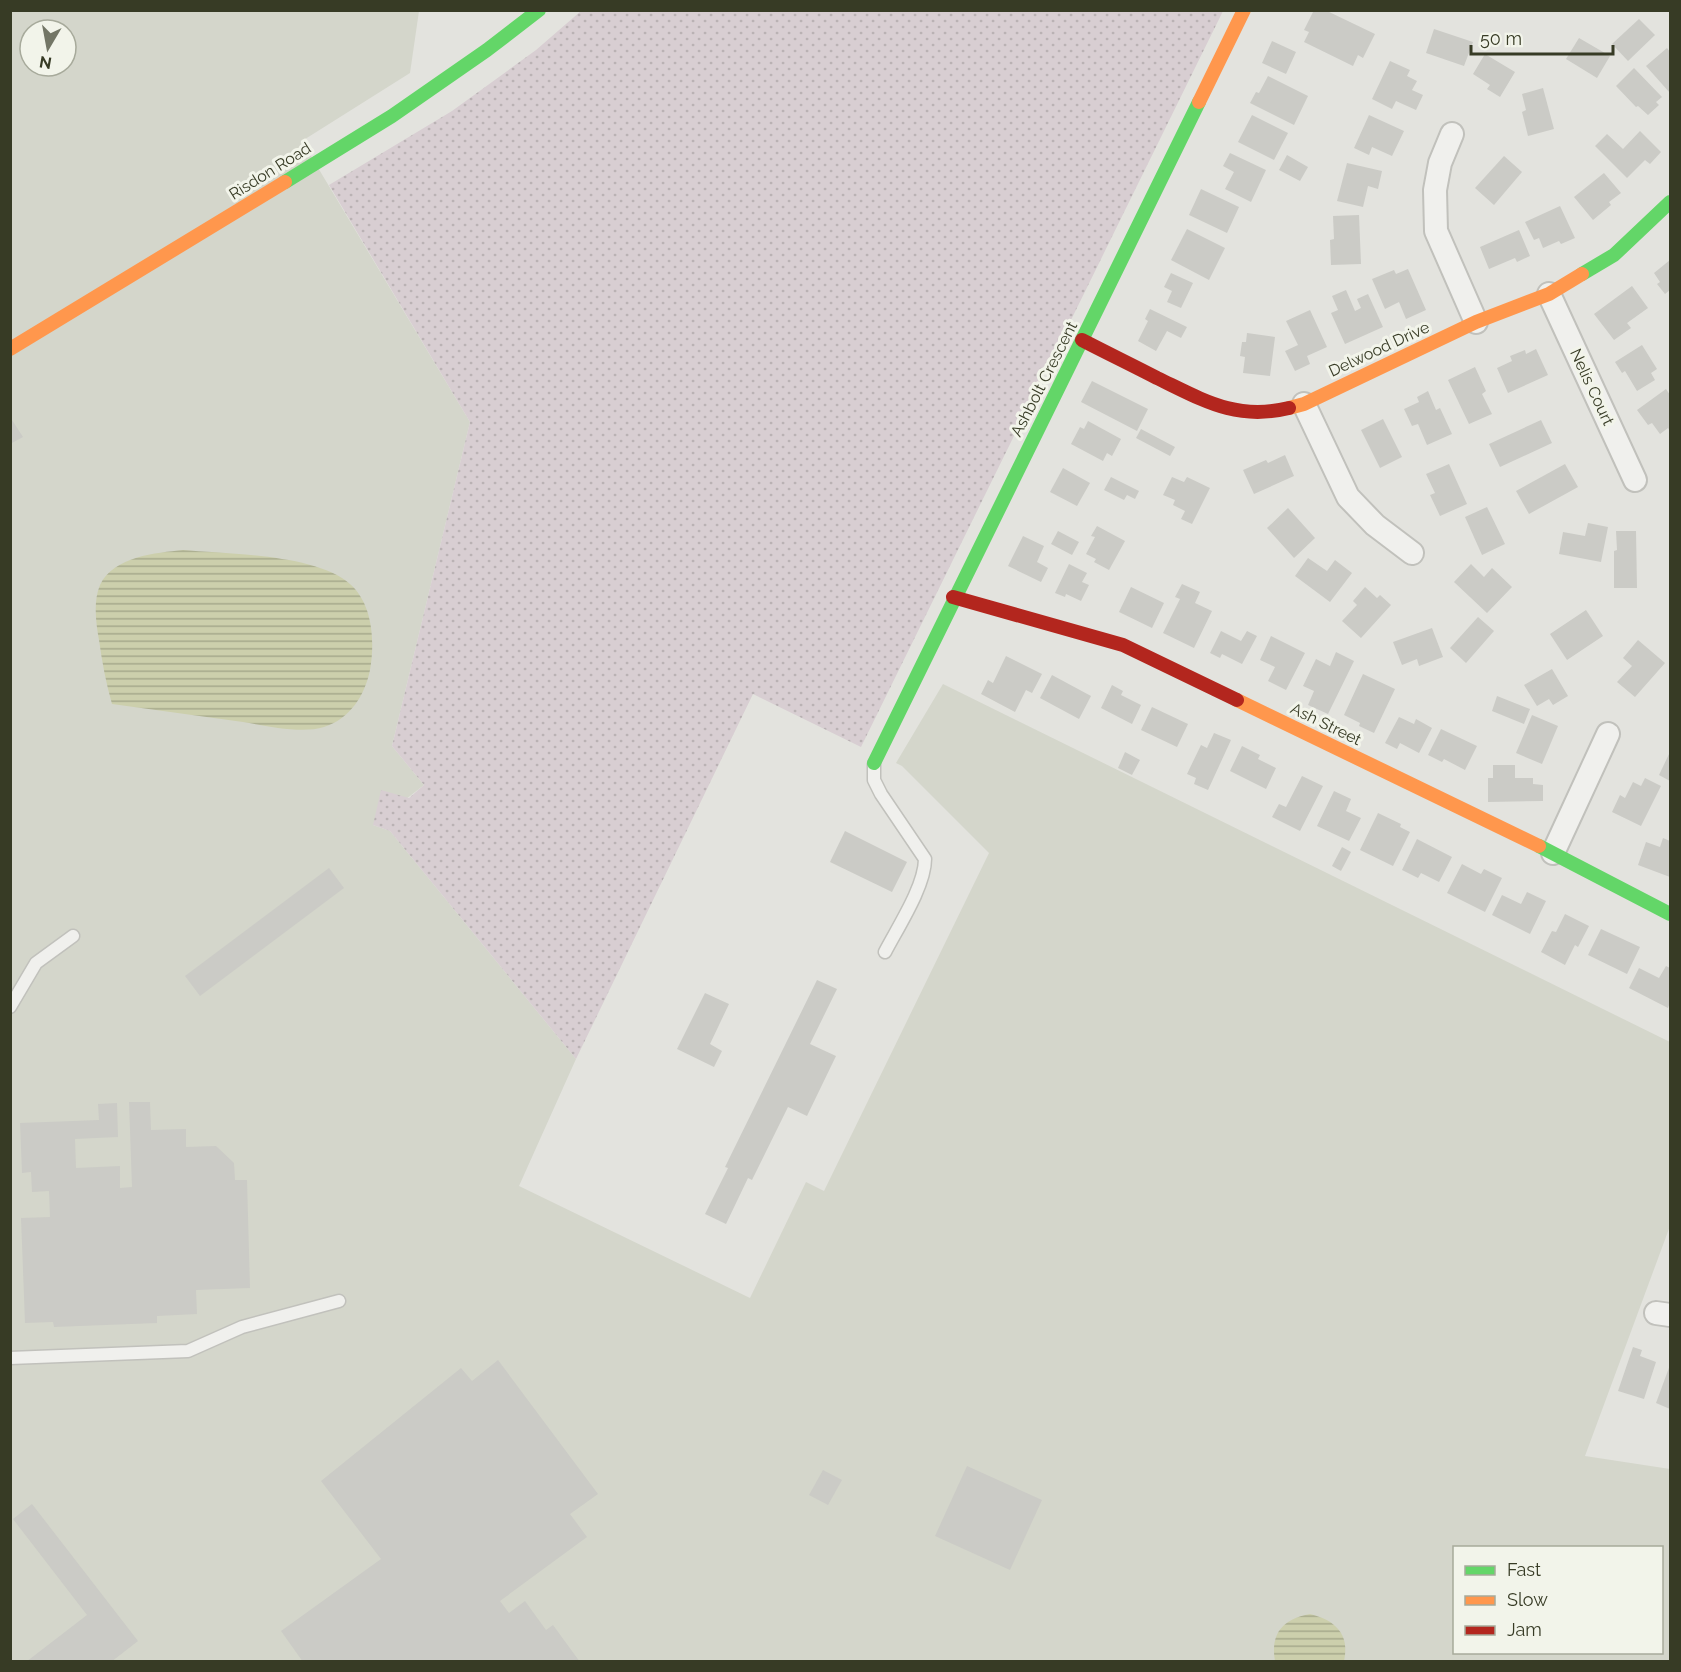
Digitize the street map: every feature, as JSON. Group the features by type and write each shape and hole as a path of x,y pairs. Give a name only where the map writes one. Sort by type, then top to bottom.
{"street":[{"name":"Risdon Road","path":"10,350 392,116 487,50 538,10"},
{"name":"Ashbolt Crescent","path":"874,763 953,597 1244,10"},
{"path":"1452,134 1440,163 1435,190 1436,231 1476,321"},
{"name":"Delwood Drive","path":"1082,340 1212,405 1239,411 1268,413 1304,404 1476,321 1549,294 1614,255 1671,202"},
{"name":"Nelis Court","path":"1549,294 1635,480"},
{"path":"1304,404 1348,497 1375,525 1412,553"},
{"name":"Ash Street","path":"953,597 1123,645 1553,853 1671,914"},
{"path":"1553,853 1608,734"}],"lane":[{"path":"874,763 874,780 881,794 925,859 925,872 919,887 885,952"},
{"path":"10,1007 36,963 73,936"},
{"path":"10,1358 188,1351 242,1327 339,1301"}],"shaded area":[{"path":"11,11 419,11 410,73 302,141 470,422 392,746 424,785 373,825 390,831 576,1059 519,1186 750,1298 806,1182 824,1191 989,853 902,766 896,763 943,684 1670,1042 1670,1226 1585,1456 1670,1469 1670,1661 11,1662"},
{"path":"581,11 1223,11 861,747 753,694 576,1059 390,831 373,825 381,790 409,798 424,785 392,746 470,422 329,185 452,111 536,50"},
{"path":"183,550 294,561 335,574 350,584 358,592 368,613 372,648 368,679 360,697 349,712 324,727 295,730 112,704 96,620 96,598 100,585 106,575 125,562 149,555"},
{"path":"1310,1614 1327,1620 1339,1630 1345,1643 1344,1661 1275,1661 1275,1643 1280,1629 1292,1620"}],"building":[{"path":"1314,10 1325,10 1375,34 1363,58 1358,55 1353,66 1304,42 1309,32 1304,30"},
{"path":"1639,19 1655,35 1628,61 1612,44"},
{"path":"1434,29 1473,42 1464,66 1426,53"},
{"path":"1579,38 1610,56 1597,78 1566,59"},
{"path":"1272,41 1296,52 1286,74 1262,63"},
{"path":"1667,48 1670,52 1670,93 1646,66"},
{"path":"1485,54 1515,72 1500,97 1487,89 1490,85 1473,74"},
{"path":"1390,61 1410,70 1407,76 1417,81 1412,90 1423,95 1416,110 1396,101 1392,109 1372,99"},
{"path":"1634,68 1662,97 1656,102 1659,105 1648,115 1638,106 1636,107 1616,86"},
{"path":"1268,76 1308,96 1294,125 1250,103 1256,92 1259,93"},
{"path":"1543,88 1554,129 1528,136 1522,112 1526,110 1522,94"},
{"path":"1252,115 1288,133 1274,160 1238,142"},
{"path":"1369,115 1404,131 1392,156 1372,147 1369,155 1354,148"},
{"path":"1640,131 1661,152 1650,164 1645,160 1627,178 1595,146 1607,134 1623,149"},
{"path":"1230,153 1266,170 1251,202 1225,189 1234,172 1223,166"},
{"path":"1287,155 1308,167 1300,181 1279,170"},
{"path":"1504,156 1522,172 1494,205 1475,188"},
{"path":"1347,163 1382,171 1378,189 1368,186 1363,207 1337,201"},
{"path":"1604,173 1621,193 1609,202 1611,205 1593,220 1574,197"},
{"path":"1201,189 1239,207 1227,233 1189,215"},
{"path":"1560,206 1575,238 1561,244 1559,241 1543,248 1539,238 1534,240 1525,222"},
{"path":"1359,215 1361,264 1331,265 1330,240 1334,239 1333,216"},
{"path":"1187,229 1225,248 1209,280 1171,260"},
{"path":"1519,230 1530,256 1517,262 1515,258 1489,269 1480,247"},
{"path":"1670,260 1670,290 1665,294 1657,284 1660,282 1654,273"},
{"path":"1408,269 1426,310 1406,319 1399,302 1385,309 1372,279 1394,270 1396,274"},
{"path":"1171,273 1193,283 1181,308 1167,302 1172,291 1164,287"},
{"path":"1632,286 1648,308 1627,323 1631,328 1614,340 1594,314"},
{"path":"1346,290 1355,311 1361,308 1357,299 1368,294 1383,327 1345,344 1331,313 1338,310 1332,296"},
{"path":"1150,309 1187,327 1181,338 1167,331 1156,351 1138,341 1148,321 1145,319"},
{"path":"1310,310 1327,347 1307,356 1310,364 1295,371 1285,351 1298,345 1286,321"},
{"path":"1247,333 1275,337 1270,376 1243,373 1245,357 1240,356 1242,342 1246,342"},
{"path":"1642,345 1657,369 1651,373 1655,380 1637,391 1625,371 1622,373 1615,362"},
{"path":"1536,349 1548,375 1508,393 1497,368 1512,361 1510,356 1525,350 1526,354"},
{"path":"1475,367 1486,391 1482,394 1492,414 1469,424 1448,380"},
{"path":"1092,381 1148,409 1137,431 1081,402"},
{"path":"1666,389 1670,395 1670,431 1668,428 1660,434 1652,423 1648,425 1637,410"},
{"path":"1428,391 1436,410 1440,408 1452,434 1427,445 1418,424 1412,426 1404,409 1419,402 1417,397"},
{"path":"10,417 23,437 10,444"},
{"path":"1383,419 1402,457 1380,468 1361,430"},
{"path":"1541,420 1552,443 1500,467 1489,444"},
{"path":"1088,421 1121,439 1112,456 1107,453 1103,461 1071,444 1080,427 1084,429"},
{"path":"1141,429 1175,447 1170,456 1136,438"},
{"path":"1285,455 1294,476 1254,494 1243,470 1266,460 1268,463"},
{"path":"1449,464 1467,504 1440,516 1430,495 1435,493 1426,474"},
{"path":"1565,464 1578,487 1529,514 1516,491"},
{"path":"1063,468 1090,483 1077,506 1050,492"},
{"path":"1111,477 1139,491 1135,499 1127,495 1124,500 1104,490"},
{"path":"1172,477 1184,482 1187,477 1210,488 1192,524 1181,519 1185,511 1173,505 1175,500 1163,495"},
{"path":"1487,507 1505,544 1482,555 1465,517"},
{"path":"1288,508 1315,538 1294,558 1267,528"},
{"path":"1588,523 1608,527 1601,562 1559,554 1563,532 1585,536"},
{"path":"1097,526 1125,541 1109,570 1094,562 1096,559 1086,554 1095,537 1091,536"},
{"path":"1058,531 1079,542 1072,555 1051,544"},
{"path":"1616,531 1636,531 1637,588 1614,588"},
{"path":"1023,536 1044,546 1037,562 1048,568 1041,582 1008,566"},
{"path":"1308,558 1327,571 1335,560 1352,573 1330,602 1295,576"},
{"path":"1069,564 1087,573 1082,582 1089,585 1081,601 1066,594 1065,597 1055,593"},
{"path":"1471,564 1484,577 1492,568 1512,587 1487,613 1454,582"},
{"path":"1182,584 1200,592 1195,603 1212,611 1194,648 1163,633 1180,599 1175,597"},
{"path":"1131,587 1164,603 1152,628 1119,612"},
{"path":"1365,587 1377,598 1380,595 1391,605 1361,638 1342,621 1357,605 1353,601"},
{"path":"1586,610 1603,636 1567,660 1550,634"},
{"path":"1478,617 1494,631 1466,663 1450,648"},
{"path":"1432,628 1443,657 1419,666 1417,659 1402,665 1393,642"},
{"path":"1221,631 1241,641 1247,631 1257,636 1242,664 1222,654 1220,658 1210,653"},
{"path":"1271,636 1305,653 1286,690 1268,681 1275,667 1260,660"},
{"path":"1638,640 1665,663 1635,697 1617,682 1632,666 1623,658"},
{"path":"1336,652 1354,661 1328,714 1308,705 1314,691 1303,686 1316,659 1330,666"},
{"path":"1006,656 1042,674 1032,693 1026,690 1015,712 981,694 988,680 993,683"},
{"path":"1552,669 1568,696 1553,705 1549,699 1537,706 1524,685"},
{"path":"1363,674 1395,689 1374,733 1344,715"},
{"path":"1052,675 1091,696 1079,719 1040,698"},
{"path":"1112,685 1123,691 1121,695 1141,705 1132,724 1101,708"},
{"path":"1497,696 1530,709 1524,724 1492,711"},
{"path":"1152,707 1188,724 1177,747 1141,730"},
{"path":"1532,715 1558,726 1542,764 1516,753"},
{"path":"1399,717 1414,724 1416,719 1432,728 1419,753 1400,743 1397,749 1385,743"},
{"path":"1441,729 1477,746 1465,770 1444,759 1442,762 1428,755"},
{"path":"1214,733 1231,740 1208,790 1194,784 1196,778 1187,774 1201,745 1207,748"},
{"path":"1242,746 1260,755 1258,759 1276,768 1266,789 1230,771"},
{"path":"1125,752 1140,760 1132,775 1118,768"},
{"path":"1670,752 1670,781 1659,775"},
{"path":"1493,765 1515,765 1515,778 1533,778 1533,784 1543,785 1543,801 1488,802 1488,778 1493,778"},
{"path":"1302,776 1323,786 1300,831 1272,817 1279,804 1286,807"},
{"path":"1645,778 1661,786 1641,826 1612,812 1620,795 1625,798 1633,782 1641,786"},
{"path":"1334,791 1351,799 1346,811 1361,818 1349,841 1317,826"},
{"path":"1378,813 1401,824 1400,827 1410,832 1393,866 1360,850"},
{"path":"845,831 907,862 892,892 830,862"},
{"path":"1663,838 1670,841 1670,877 1638,865 1646,842 1660,847"},
{"path":"1417,839 1452,857 1439,882 1421,873 1418,878 1402,870"},
{"path":"1342,847 1351,852 1341,871 1332,866"},
{"path":"1462,864 1481,874 1484,869 1502,878 1485,912 1447,893"},
{"path":"329,868 344,888 200,996 185,976"},
{"path":"1527,892 1546,901 1530,934 1492,915 1502,895 1521,904"},
{"path":"1565,914 1589,926 1578,947 1575,945 1565,965 1541,952 1552,931 1556,932"},
{"path":"1601,929 1640,947 1627,974 1588,955"},
{"path":"1666,966 1670,968 1668,1008 1629,988 1639,968 1659,978"},
{"path":"817,980 837,989 810,1044 836,1056 807,1116 788,1107 752,1180 748,1178 726,1224 705,1214 728,1168 725,1167"},
{"path":"705,993 729,1004 710,1044 722,1051 714,1067 677,1049"},
{"path":"129,1102 150,1102 151,1130 186,1129 186,1147 216,1146 234,1163 235,1180 247,1180 250,1288 196,1290 197,1314 157,1316 157,1323 54,1327 53,1322 25,1323 21,1218 50,1217 49,1191 32,1192 31,1172 22,1173 20,1123 99,1120 98,1104 117,1103 118,1137 75,1139 76,1168 120,1166 120,1188 132,1187"},
{"path":"1633,1347 1642,1350 1640,1356 1656,1362 1644,1399 1618,1391"},
{"path":"498,1360 598,1494 570,1514 587,1537 500,1601 509,1613 525,1601 546,1630 553,1625 580,1662 303,1662 281,1631 381,1559 321,1481 461,1368 472,1381"},
{"path":"1670,1365 1670,1409 1656,1403"},
{"path":"967,1466 1042,1500 1010,1570 935,1536"},
{"path":"823,1470 842,1480 828,1505 809,1495"},
{"path":"32,1504 138,1641 111,1662 26,1662 87,1615 13,1519"}],"traffic: fast":[{"path":"285,182 392,116 487,50 539,10"},
{"path":"874,763 1199,102"},
{"path":"1582,274 1614,255 1670,202"},
{"path":"1539,846 1670,914"}],"traffic: slow":[{"path":"1199,102 1244,10"},
{"path":"10,349 285,182"},
{"path":"1289,408 1304,404 1476,322 1549,294 1582,274"},
{"path":"1237,700 1539,846"}],"traffic: jam":[{"path":"1082,340 1190,394 1220,406 1252,412 1289,408"},
{"path":"953,597 1123,645 1237,700"}]}
